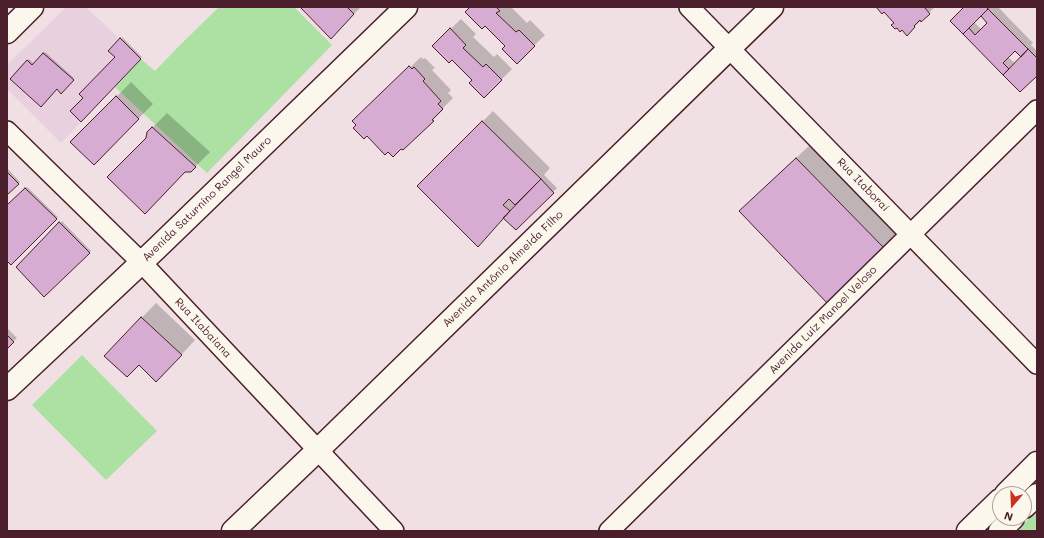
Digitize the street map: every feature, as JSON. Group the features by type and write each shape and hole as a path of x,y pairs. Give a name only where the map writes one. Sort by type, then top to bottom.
{"street":[{"path":"7,32 32,7"},
{"name":"Avenida Saturnino Rangel Mauro","path":"7,389 406,7"},
{"name":"Rua Itaboraí","path":"689,7 1037,364"},
{"name":"Avenida Antônio Almeida Filho","path":"233,531 772,7"},
{"name":"Avenida Luiz Manoel Veloso","path":"609,531 1037,110"},
{"name":"Rua Itabaiana","path":"7,131 141,262 394,531"},
{"path":"1014,486 1037,463"},
{"path":"968,531 992,508"}],"shaded area":[{"path":"66,7 86,7 141,59 61,143 7,89 7,65"}],"green space":[{"path":"219,7 294,7 332,45 207,173 115,87 141,59 155,71"},
{"path":"82,355 157,431 106,480 32,405"},
{"path":"1037,511 1037,531 1016,531 1021,526 1032,526 1032,516"}],"building":[{"path":"300,7 347,7 354,14 331,39"},
{"path":"470,7 496,7 500,11 496,13 516,32 519,30 535,46 517,64 502,49 505,46 485,26 482,29 465,12"},
{"path":"876,7 926,7 925,8 930,14 921,22 920,20 907,36 902,30 900,32 897,28 895,29 891,25 894,23 884,12 882,14"},
{"path":"964,7 986,7 988,9 963,34 950,21"},
{"path":"988,9 1028,49 1021,57 1015,51 1003,63 1009,69 1003,75 963,34 969,28 975,35 987,23 981,16"},
{"path":"450,28 466,45 463,48 483,67 486,64 502,80 484,98 469,83 472,80 452,60 449,63 432,46"},
{"path":"120,38 141,59 81,122 70,111 83,98 79,94 115,57 108,51"},
{"path":"1028,49 1037,58 1037,76 1020,92 1003,75"},
{"path":"43,53 74,80 61,94 57,89 41,107 10,79 27,60 32,65"},
{"path":"409,66 412,69 414,67 425,79 423,81 441,101 438,104 443,109 432,120 434,121 403,150 401,149 393,157 388,152 385,155 367,136 364,139 353,128 356,125 352,121"},
{"path":"116,96 139,119 94,165 70,142"},
{"path":"482,121 541,179 515,205 509,199 503,205 510,211 478,247 417,186"},
{"path":"152,127 196,167 191,172 185,172 145,214 107,177 146,138 147,132"},
{"path":"796,158 885,249 829,305 739,211"},
{"path":"7,172 19,184 7,195"},
{"path":"541,179 554,193 516,230 503,218"},
{"path":"25,188 57,219 11,265 7,261 7,205"},
{"path":"59,222 90,253 44,297 16,267"},
{"path":"141,317 182,355 156,382 139,365 127,377 104,356"},
{"path":"7,335 14,342 7,349"}]}
